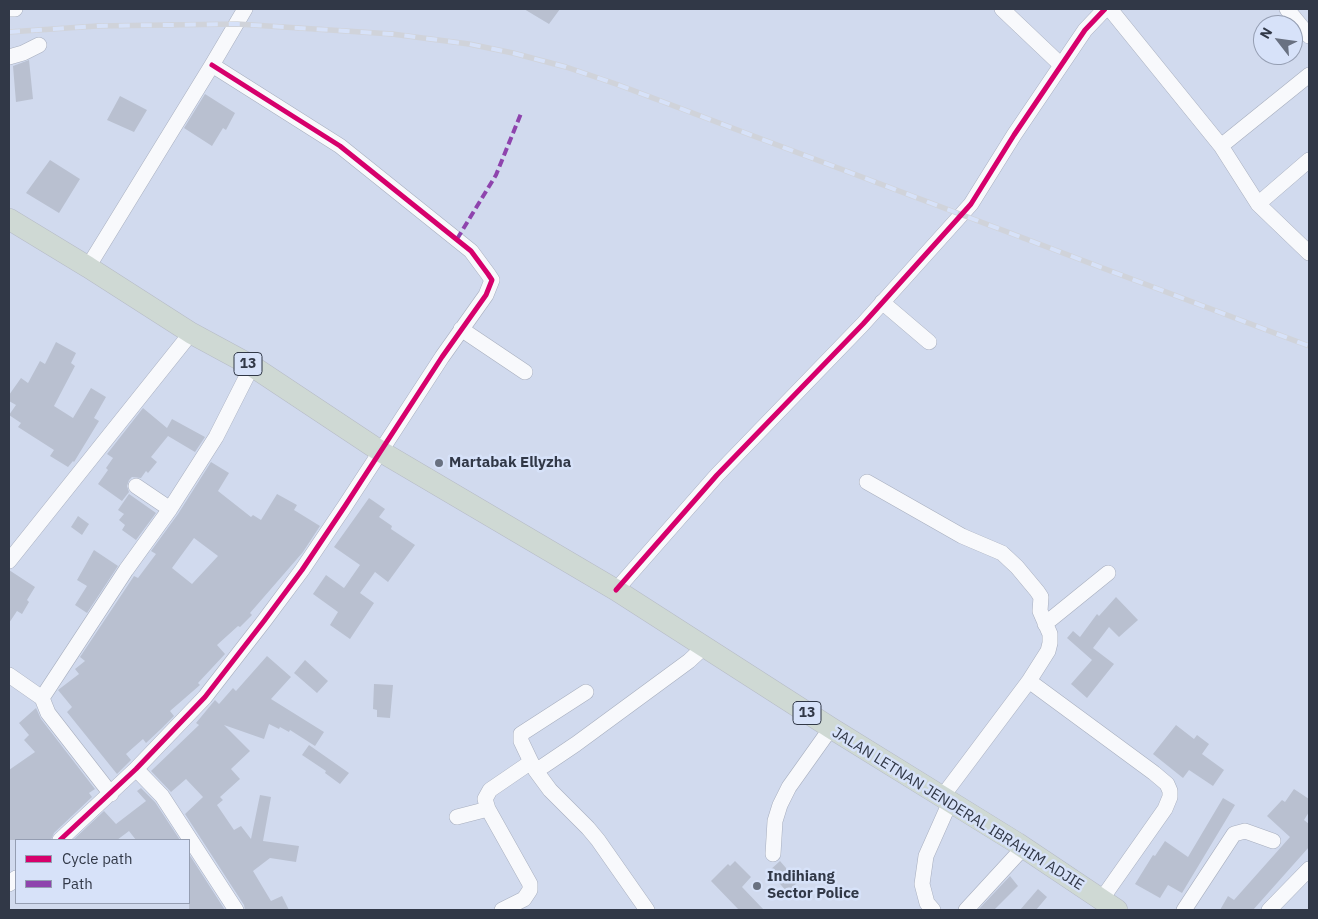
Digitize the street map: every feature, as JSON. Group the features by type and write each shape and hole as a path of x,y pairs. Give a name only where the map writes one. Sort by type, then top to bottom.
{"highway":[{"name":"JALAN LETNAN JENDERAL IBRAHIM ADJIE","path":"9,219 191,333 252,366 380,451 616,590 1023,848 1109,905"}],"street":[{"path":"9,9 15,9"},
{"path":"88,267 245,9"},
{"path":"1002,9 1061,65"},
{"path":"616,590 717,475 882,302 971,204 1014,134 1061,65 1086,30 1105,9"},
{"path":"1110,9 1221,146 1258,204 1308,251"},
{"path":"1287,9 1309,36"},
{"path":"9,57 39,45"},
{"path":"61,839 111,794 205,697 329,530 461,329 486,295 492,280 471,251 340,146 212,65"},
{"path":"1221,146 1309,75"},
{"path":"1258,204 1309,160"},
{"path":"882,302 929,342"},
{"path":"461,329 524,372"},
{"path":"10,555 86,466 191,333"},
{"path":"42,698 126,570 170,509 216,437 252,366"},
{"path":"867,482 962,536 1002,553 1017,567 1041,597 1040,611 1050,634 1048,651 946,799 926,856 922,884 927,903 934,910"},
{"path":"136,486 170,509"},
{"path":"1045,624 1108,573"},
{"path":"502,910 524,899 530,890 530,884 488,809 485,799 490,790 591,733 689,661 704,647"},
{"path":"9,676 42,698 48,712 111,794"},
{"path":"1029,680 1154,773 1167,784 1170,791 1170,798 1166,809 1109,905"},
{"path":"586,692 521,734 521,741 533,767 550,790 593,834 647,910"},
{"path":"772,854 775,821 780,805 789,786 831,728"},
{"path":"136,769 162,796 190,839"},
{"path":"457,816 488,809"},
{"path":"1184,910 1228,840 1234,834 1245,831 1273,841"},
{"path":"190,839 236,910"},
{"path":"966,910 1023,848"},
{"path":"1269,910 1309,869"}],"building":[{"path":"524,9 560,9 549,24"},
{"path":"29,60 33,99 16,102 13,66"},
{"path":"205,94 235,113 226,130 223,128 212,146 184,128"},
{"path":"120,96 147,110 134,132 107,120"},
{"path":"50,160 80,179 59,213 26,193"},
{"path":"56,342 76,353 71,363 75,366 54,406 73,418 91,388 106,397 94,418 99,421 74,462 68,467 50,456 54,450 18,427 21,423 9,415 16,405 9,401 9,395 21,378 28,383 40,361 45,364"},
{"path":"143,408 167,428 172,419 205,437 195,452 168,436 151,457 157,462 148,473 146,471 141,478 132,477 129,480 127,486 129,492 122,501 98,484 108,470 106,468 113,458 107,454"},
{"path":"211,462 229,473 218,491 251,517 253,515 261,520 277,494 297,505 294,510 320,526 303,552 250,613 252,615 217,645 225,654 198,683 200,685 170,711 174,716 146,743 143,739 126,754 131,760 117,774 67,712 72,707 58,690 79,674 75,669 85,661 80,657 134,576 138,578 156,554 151,551 178,514","holes":["194,538 218,556 192,584 172,568"]},
{"path":"129,494 156,513 136,540 122,530 125,525 119,520 124,514 118,510"},
{"path":"369,498 385,509 379,517 392,526 391,529 415,545 388,582 375,572 360,593 374,603 350,639 330,625 338,612 313,594 326,575 344,588 360,565 334,547"},
{"path":"78,516 89,524 82,535 71,527"},
{"path":"94,550 118,566 87,613 75,605 87,586 77,580"},
{"path":"9,570 35,587 27,600 29,602 22,614 17,611 9,623"},
{"path":"1116,597 1138,620 1119,637 1109,627 1093,648 1114,664 1087,698 1071,684 1092,660 1067,638 1073,631 1080,637 1097,614 1099,616"},
{"path":"267,656 291,677 271,699 324,732 315,746 290,730 289,732 269,724 264,739 224,725 250,751 231,769 240,779 220,797 223,800 217,805 234,830 241,826 251,839 260,795 271,797 263,841 299,846 296,862 270,858 253,871 271,901 282,896 289,910 245,910 244,905 185,814 203,797 186,779 171,792 151,771 199,725 196,723 215,700 219,704 233,688 236,691"},
{"path":"305,660 328,681 317,693 294,673"},
{"path":"374,684 393,685 390,718 377,717 377,710 373,709"},
{"path":"36,708 41,719 95,789 89,793 92,797 54,833 51,839 9,840 9,770 35,752 24,740 29,735 19,723"},
{"path":"1176,725 1194,739 1197,735 1209,744 1202,754 1224,770 1213,786 1189,770 1183,778 1153,754"},
{"path":"309,745 349,773 340,784 325,773 326,771 302,755"},
{"path":"141,788 155,802 179,839 135,839 129,831 118,839 74,839 104,811 116,824 146,801 137,791"},
{"path":"1294,789 1309,799 1309,812 1304,820 1309,824 1309,847 1253,910 1220,910 1228,896 1234,900 1290,837 1267,816 1282,800 1285,802"},
{"path":"1223,798 1235,805 1182,893 1168,885 1160,898 1135,884 1153,855 1155,856 1165,841 1188,857"},
{"path":"190,856 225,910 189,910 190,904"},
{"path":"735,861 751,877 742,887 764,910 739,910 711,881 728,864 730,866"},
{"path":"780,861 798,882 787,892 769,871"},
{"path":"1010,876 1018,886 994,910 978,910"},
{"path":"1038,889 1047,897 1036,910 1020,910"}],"railway":[{"path":"9,32 97,26 237,24 392,34 469,44 513,53 566,67 616,84 1309,346"}],"marked path":[{"path":"457,239 496,175 522,111"}],"cycle path":[{"path":"616,590 717,475 863,324 971,204 1014,135 1085,30 1105,9"},
{"path":"61,839 136,769 205,697 264,621 302,570 345,506 442,357 486,295 492,280 471,251 340,146 212,65"}],"place":[{"name":"Martabak Ellyzha","path":"439,463"},
{"name":"Indihiang Sector Police","path":"757,886"}]}
